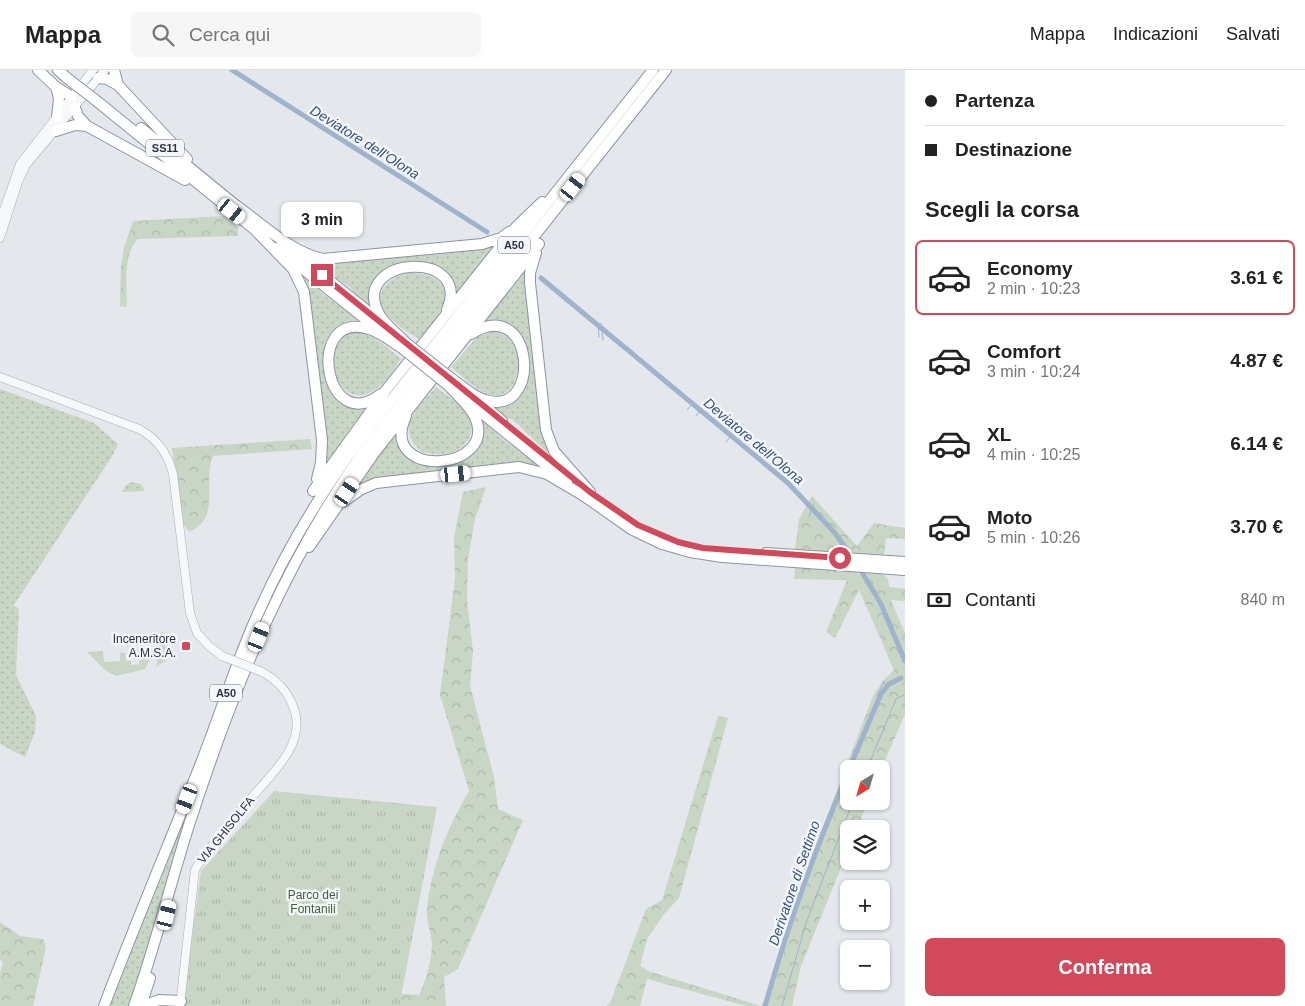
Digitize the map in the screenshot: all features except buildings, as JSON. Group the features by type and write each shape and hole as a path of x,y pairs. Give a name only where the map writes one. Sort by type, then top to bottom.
{"highway":[{"path":"38,70 76,102 78,116 87,126 206,191"},
{"name":"SS11","path":"58,70 70,73 206,191 404,345"},
{"path":"114,70 118,85"},
{"name":"A50","path":"104,1006 133,929 182,812 253,626 299,532 324,491 366,432 653,70"},
{"name":"A50","path":"134,1006 189,824 235,698 264,626 311,532 354,465 666,70"},
{"path":"96,73 118,85 227,198"},
{"path":"56,87 59,98 57,117"},
{"name":"SS11","path":"100,100 237,206 404,345 631,529 676,548 711,556 866,563 905,562"},
{"path":"56,131 75,125 87,126"},
{"path":"313,491 386,390 516,227 573,171"},
{"path":"287,577 375,452 539,244 562,202"},
{"path":"237,206 304,253 323,260 482,244 501,238 516,227"},
{"path":"257,232 292,268 304,292 322,440 321,464 299,532"},
{"path":"539,244 530,273 530,284 546,430 554,451 588,495"},
{"path":"404,345 377,310 376,288 385,275 412,266 431,268 440,274 447,282 450,293 443,319"},
{"path":"450,382 480,397 493,401 508,398 515,394 522,381 525,364 522,350 511,331 493,325 477,330 466,337"},
{"path":"386,390 377,397 363,403 349,401 342,397 333,385 328,370 331,345 341,332 351,328 363,327 404,345"},
{"path":"410,409 404,423 402,436 410,453 431,462 450,460 465,453 474,444 477,425 472,412 450,382"},
{"path":"338,506 360,490 376,483 519,467 547,474 588,495"},
{"name":"SS11","path":"866,563 905,570"},
{"path":"143,1006 163,929 174,875"},
{"path":"97,1006 114,965 133,929"},
{"path":"143,1006 158,1000 180,1003"}],"street":[{"path":"0,238 21,174 33,156 56,131 96,73"},
{"path":"0,220 20,164 57,117 76,102"},
{"name":"VIA GHISOLFA","path":"0,377 138,429 152,437 162,449 173,474 191,619 203,640 222,656 270,676 286,691 297,719 297,728 291,747 269,777 202,858 195,870 180,1003"}],"green space":[{"path":"225,216 238,227 238,236 138,239 127,262 127,307 120,306 121,268 124,248 133,221"},
{"path":"497,243 453,300 451,284 417,262 403,263 379,274 369,293 372,310 357,298 351,288 311,260 328,264 483,248"},
{"path":"528,265 552,457 513,420 500,414 487,404 518,394 524,346 489,322 482,324"},
{"path":"300,272 323,294 362,322 349,323 337,328 330,334 324,347 325,375 332,391 339,398 367,406 324,466 307,289"},
{"path":"407,273 429,276 441,283 444,288 445,295 442,309 419,339 390,319 382,308 380,301 383,288 393,279"},
{"path":"355,331 374,338 401,359 381,385 373,391 360,395 350,393 341,386 335,375 333,362 335,350 342,339"},
{"path":"492,331 505,336 514,345 518,357 518,370 515,382 508,391 498,395 481,391 451,367 477,337"},
{"path":"436,387 463,408 470,417 472,429 464,445 453,452 445,454 422,452 409,434 411,418"},
{"path":"0,389 94,423 118,444 113,455 14,605 19,610 16,675 36,716 35,732 25,757 0,744"},
{"path":"477,416 504,440 546,470 536,467 354,487 399,427 414,459 470,453"},
{"path":"310,439 312,449 213,456 210,467 208,509 205,518 199,526 189,532 183,523 172,448"},
{"path":"131,482 141,484 145,491 122,492 125,486"},
{"path":"486,487 475,519 468,559 467,600 473,651 470,686 494,777 498,809 523,820 458,969 444,977 446,1006 324,1006 318,988 419,995 426,976 432,949 427,913 432,878 448,833 469,791 440,695 455,578 454,538 463,492"},
{"path":"812,496 857,546 874,523 905,528 905,539 886,538 884,555 795,550 799,519"},
{"path":"795,567 855,572 863,576 879,606 905,664 905,714 885,760 849,760 873,696 883,681 894,670 859,590 835,638 826,632 847,580 794,579"},
{"path":"866,572 882,573 888,579 889,587 905,589 905,601 891,600 905,633 905,655"},
{"path":"161,632 165,633 167,660 155,667 157,664 156,637 160,637"},
{"path":"103,651 104,662 120,661 120,653 125,653 126,661 131,661 131,665 139,664 139,656 149,656 149,661 145,669 116,676 106,671 87,652"},
{"path":"718,716 728,718 679,898 665,913 647,939 640,966 648,971 761,1006 746,1006 647,979 640,1006 606,1006 610,1003 646,909 662,900"},
{"path":"200,777 129,1006 109,1006"},
{"path":"840,782 840,810 864,810 861,820 840,820 840,870 801,966 792,1006 762,1006 813,853"},
{"name":"Parco dei Fontanili","path":"274,791 437,807 400,1002 426,1006 183,1006 201,871"},
{"path":"0,922 20,936 43,939 46,947 33,1006 0,1006 0,973 3,963 0,959"}],"waterway":[{"name":"Deviatore dell'Olona","path":"232,70 487,232"},
{"name":"Deviatore dell'Olona","path":"541,278 788,483 834,532 853,558"},
{"name":"Deviatore dell'Olona","path":"601,323 603,340"},
{"name":"Deviatore dell'Olona","path":"598,324 599,337"},
{"name":"Deviatore dell'Olona","path":"687,410 694,402"},
{"name":"Deviatore dell'Olona","path":"696,416 702,408"},
{"name":"Deviatore dell'Olona","path":"726,442 734,432"},
{"name":"Deviatore dell'Olona","path":"809,517 814,504"},
{"name":"Deviatore dell'Olona","path":"859,567 881,604 905,661"},
{"name":"Derivatore di Settimo","path":"853,760 881,694 889,684 901,678"},
{"name":"Derivatore di Settimo","path":"879,698 877,696 884,681"},
{"path":"871,760 896,699 904,695"},
{"name":"Derivatore di Settimo","path":"765,1006 803,886 840,792"},
{"path":"782,1006 806,923 850,810"}],"place":[{"name":"Inceneritore A.M.S.A.","path":"186,646"}],"route":[{"path":"322,275 590,492 625,518 651,532 678,542 703,548 840,558"}]}
